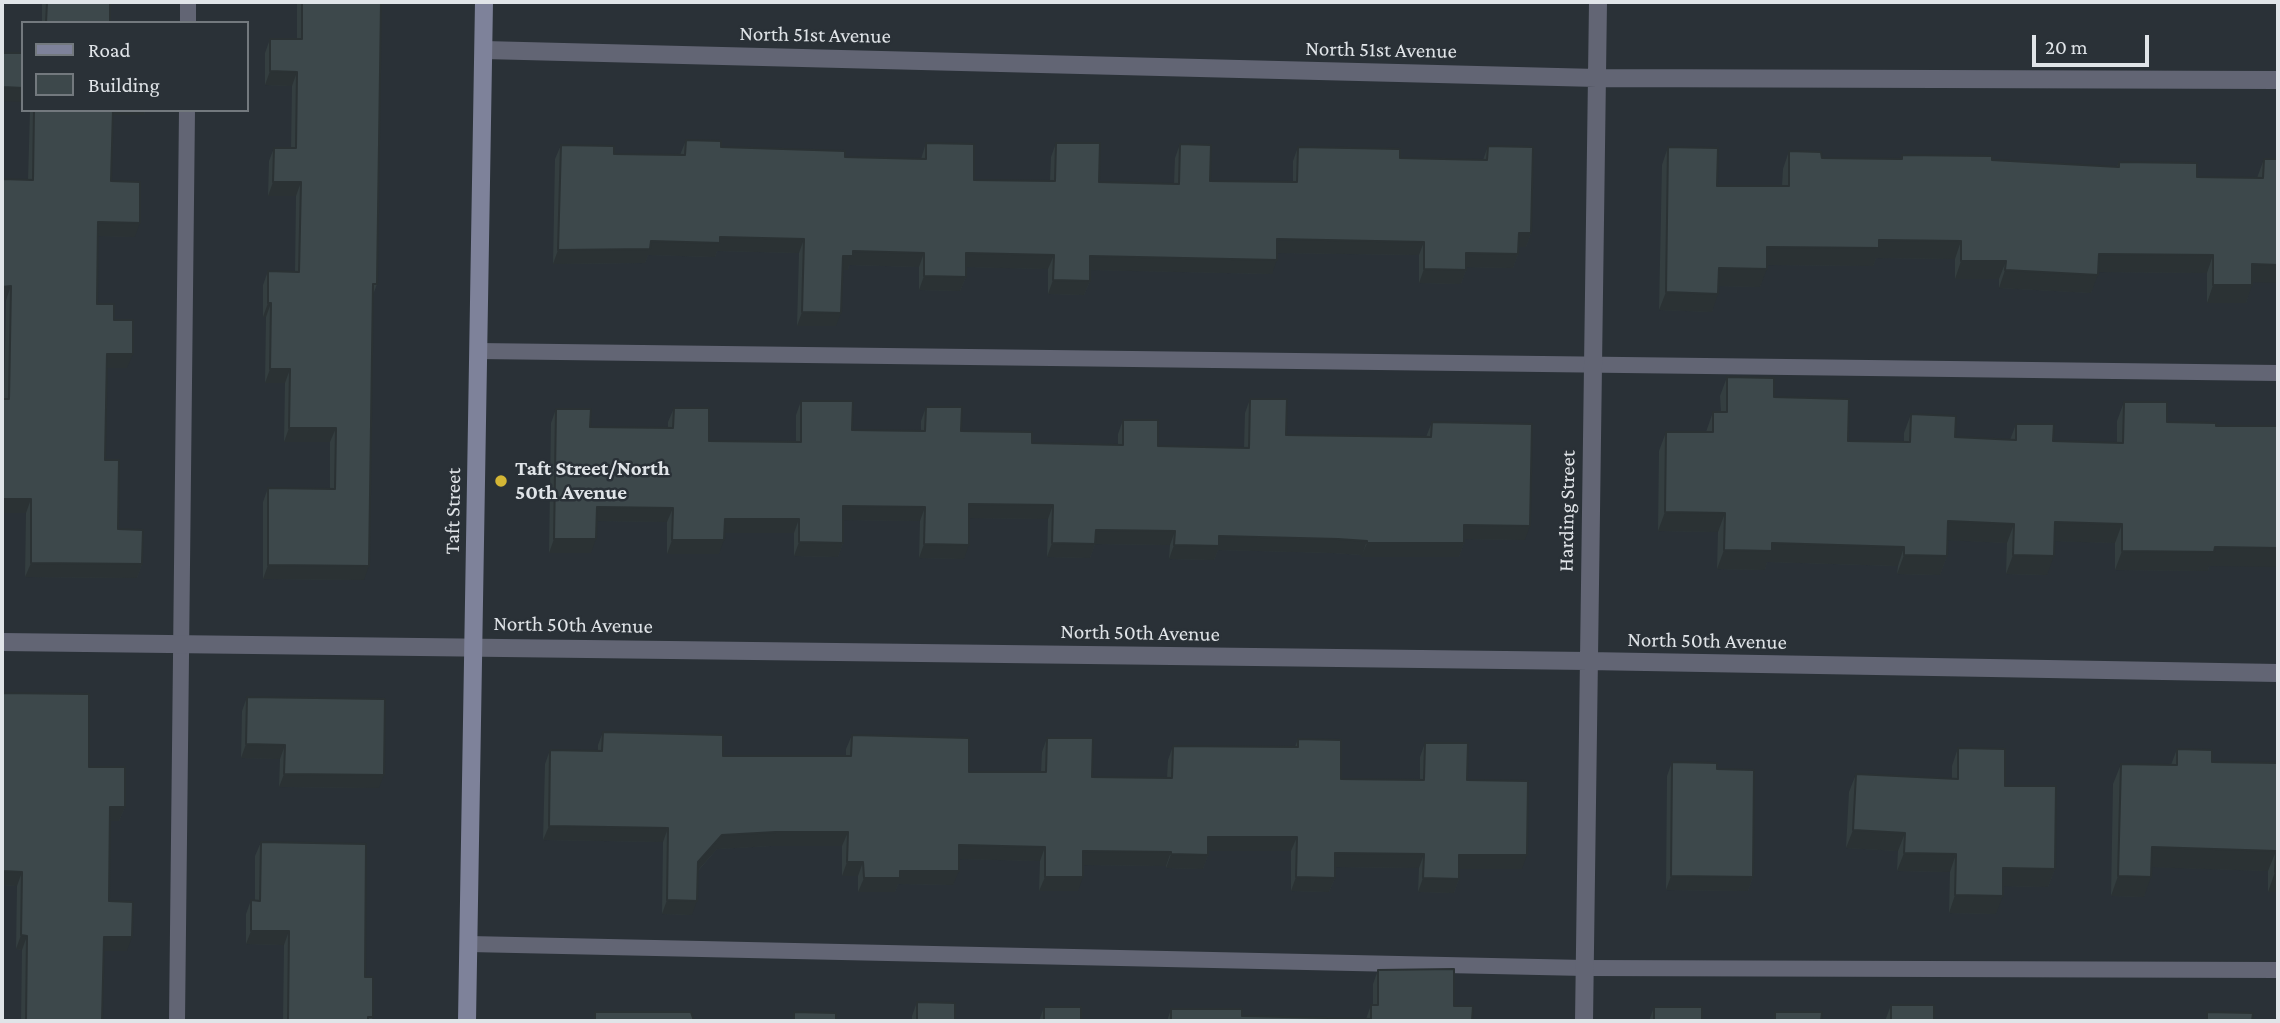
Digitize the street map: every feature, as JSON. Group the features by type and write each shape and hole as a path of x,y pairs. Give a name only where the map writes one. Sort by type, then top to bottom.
{"street":[{"name":"Taft Street","path":"467,1021 484,2"},
{"name":"Harding Street","path":"1584,1021 1598,2"},
{"name":"North 51st Avenue","path":"484,50 1597,78 2278,80"},
{"name":"North 50th Avenue","path":"2,642 1588,661 2278,673"}],"lane":[{"path":"188,2 188,21"},
{"path":"177,1021 187,112"},
{"path":"478,351 2278,373"},
{"path":"469,944 1585,968 2278,970"}],"building":[{"path":"47,2 110,2 110,21 46,21"},
{"path":"302,2 381,2 369,566 268,565 268,488 335,489 336,428 289,428 290,369 270,369 271,303 268,303 268,271 299,272 301,182 273,182 274,148 296,148 297,72 270,71 270,39 302,39"},
{"path":"3,53 21,53 21,88 3,87"},
{"path":"34,112 113,112 111,181 140,182 140,223 98,222 97,304 114,304 114,320 133,320 133,354 107,354 105,460 119,460 118,529 143,530 142,564 31,563 31,499 2,499 2,399 9,399 11,286 2,287 2,179 33,180"},
{"path":"686,140 721,141 721,147 845,151 845,157 926,159 926,143 974,144 974,180 1055,181 1056,143 1100,143 1099,182 1179,184 1180,144 1211,145 1210,181 1297,182 1298,147 1400,149 1400,158 1487,160 1488,146 1533,147 1531,233 1519,233 1518,254 1466,253 1466,270 1424,269 1424,242 1277,239 1277,260 1090,256 1090,281 1053,280 1054,255 966,253 966,277 924,276 924,253 853,251 853,256 843,256 841,313 802,312 804,239 720,237 720,243 651,241 650,249 558,250 561,145 614,146 614,154 685,155"},
{"path":"1668,147 1718,148 1717,186 1789,186 1789,151 1821,152 1822,158 1992,156 1992,160 2119,167 2119,162 2197,163 2197,177 2263,178 2264,159 2278,159 2278,265 2252,264 2252,285 2213,285 2213,255 2099,254 2098,275 2005,270 2006,261 1961,261 1961,241 1879,240 1879,248 1767,247 1767,269 1719,268 1718,294 1666,292"},
{"path":"1727,377 1774,378 1774,397 1849,399 1848,441 1910,442 1911,414 1956,416 1955,437 2016,440 2016,424 2054,424 2053,441 2123,443 2124,402 2167,402 2167,422 2216,423 2216,426 2278,426 2278,548 2215,547 2214,552 2122,551 2122,524 2055,522 2054,556 2013,555 2014,524 1948,521 1947,556 1904,555 1904,547 1772,543 1772,551 1724,550 1725,513 1665,512 1666,432 1713,432 1713,412 1727,412"},
{"path":"1250,399 1287,399 1286,435 1431,437 1432,422 1532,424 1530,526 1464,525 1464,543 1367,543 1338,539 1219,536 1219,546 1174,545 1175,531 1096,530 1095,544 1052,543 1053,505 969,504 969,545 924,544 925,507 843,506 843,543 799,542 799,519 725,519 724,540 672,540 673,508 597,507 596,539 554,539 556,409 591,409 590,427 673,428 674,408 709,408 709,441 801,442 801,401 853,401 852,430 925,431 926,407 962,407 961,431 1032,432 1032,443 1123,445 1123,420 1158,420 1158,446 1249,448"},
{"path":"2,693 89,694 89,767 125,767 125,807 110,807 109,901 133,902 132,937 104,937 102,1021 26,1021 27,936 21,935 22,872 2,871"},
{"path":"247,697 385,699 384,775 284,774 285,745 246,744"},
{"path":"603,732 723,735 723,756 851,756 852,735 969,738 969,772 1046,772 1047,738 1093,738 1092,777 1172,778 1173,746 1298,747 1298,739 1341,740 1341,779 1424,780 1425,743 1468,743 1467,780 1528,781 1527,855 1459,855 1459,879 1423,878 1424,854 1335,853 1335,878 1296,877 1297,837 1208,837 1208,855 1083,851 1083,877 1045,877 1045,847 959,845 959,871 900,871 900,878 864,878 863,862 847,862 848,832 776,832 722,835 698,862 697,901 667,900 668,828 549,826 550,750 602,751"},
{"path":"1958,748 2005,749 2005,786 2056,786 2055,869 2003,868 2003,896 1955,895 1956,854 1904,853 1905,833 1853,830 1856,774 1958,779"},
{"path":"2177,749 2212,750 2212,762 2278,763 2278,872 2275,872 2276,851 2152,847 2151,877 2118,876 2121,764 2177,765"},
{"path":"1672,762 1717,763 1717,769 1754,770 1753,877 1671,876"},
{"path":"261,842 366,844 365,977 373,977 373,1017 368,1017 368,1021 288,1021 289,931 251,931 251,900 260,901"},
{"path":"1454,969 1454,1006 1473,1006 1472,1021 1171,1021 1171,1009 1242,1009 1242,1016 1371,1019 1371,1005 1378,1005 1378,970"},
{"path":"917,1002 955,1003 955,1021 917,1021"},
{"path":"1891,1005 1934,1005 1934,1021 1891,1021"},
{"path":"1044,1007 1081,1007 1081,1021 1044,1021"},
{"path":"1654,1007 1702,1007 1702,1021 1654,1021"},
{"path":"595,1012 691,1012 694,1021 595,1021"},
{"path":"794,1012 836,1013 836,1021 794,1021"},
{"path":"1775,1012 1822,1012 1821,1021 1775,1021"},
{"path":"2207,1012 2253,1013 2252,1021 2207,1021"}],"place":[{"name":"Taft Street/North 50th Avenue","path":"501,481"}]}
